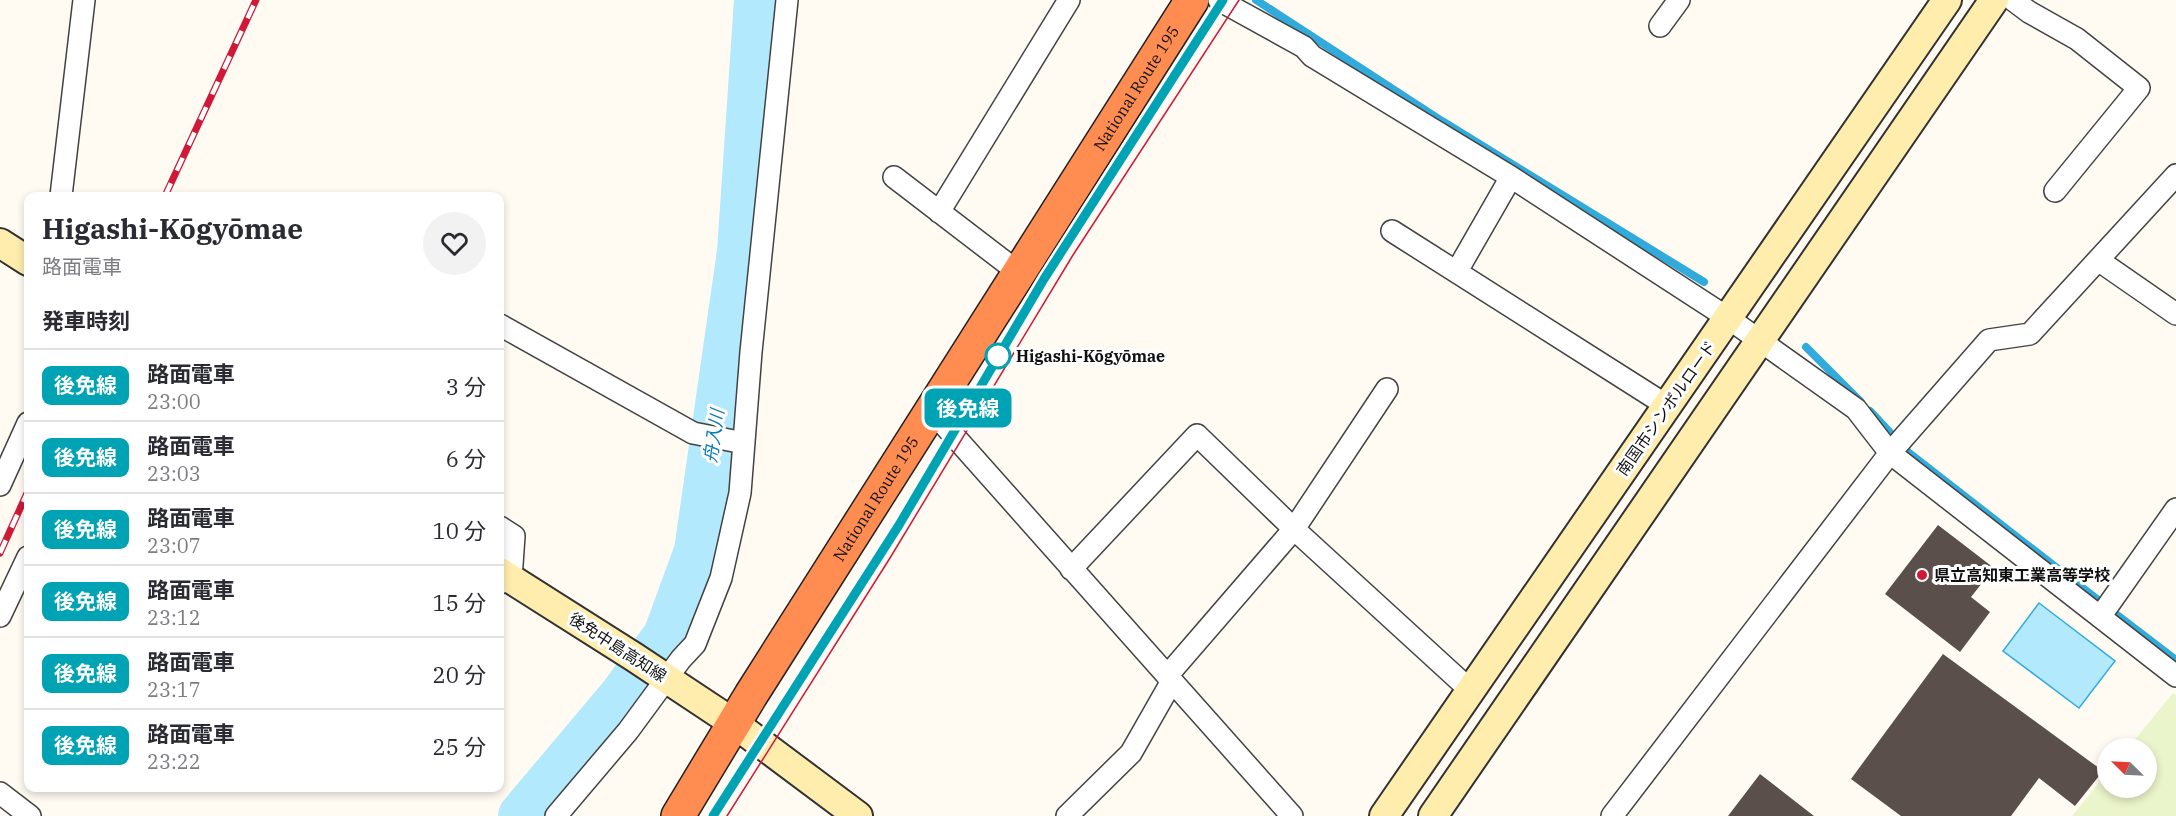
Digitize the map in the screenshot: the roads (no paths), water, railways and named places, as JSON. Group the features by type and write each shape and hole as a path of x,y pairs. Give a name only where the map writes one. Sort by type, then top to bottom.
{"highway":[{"name":"National Route 195","path":"678,816 751,694 1192,0"}],"street":[{"path":"556,816 628,731 663,676 695,644 721,578 740,494 787,0"},
{"path":"939,212 1069,0"},
{"path":"1219,0 1304,47 1312,56 1511,177 1728,318 1856,409 1890,453 2176,676"},
{"path":"1660,26 1679,0"},
{"name":"南国市シンボルロード","path":"1384,816 1947,0"},
{"path":"1432,816 1994,0"},
{"path":"2013,0 2029,12 2077,39 2139,88 2055,191"},
{"path":"61,192 80,2"},
{"path":"1612,816 1890,453 1989,340 2030,334 2176,175"},
{"path":"894,177 1018,272"},
{"path":"1456,271 1511,177"},
{"path":"1392,231 1666,407"},
{"path":"0,243 24,258"},
{"path":"2098,260 2176,314"},
{"path":"504,327 693,433 744,444"},
{"path":"1067,816 1131,753 1169,679 1294,529 1387,388"},
{"path":"931,410 1292,816"},
{"path":"0,485 24,432"},
{"path":"1071,569 1197,435 1294,529 1470,690"},
{"path":"2100,617 2176,509"},
{"path":"504,530 514,536 504,574"},
{"path":"0,616 24,565"},
{"name":"後免中島高知線","path":"504,579 634,657 735,724 858,816"},
{"path":"0,793 30,816"}],"water":[{"path":"2039,603 2115,661 2079,708 2003,651"}],"waterway":[{"name":"舟入川","path":"522,816 623,696 667,636 698,551 741,252 758,0"},
{"path":"1256,0 1442,121 1704,282"},
{"path":"1806,347 1861,402"},
{"path":"1870,411 1909,453 2098,600"},
{"path":"2117,615 2176,660"}],"tram line":[{"path":"713,816 899,525 1035,294 1223,0"},
{"name":"後免線","path":"713,816 899,525 1044,279 1223,0"},
{"path":"727,816 890,558 1073,255 1239,0"}],"railway":[{"path":"167,192 256,0"},
{"path":"0,553 24,500"}],"place":[{"name":"Higashi-Kōgyōmae","path":"998,356"},
{"name":"県立高知東工業高等学校","path":"1922,575"}]}
